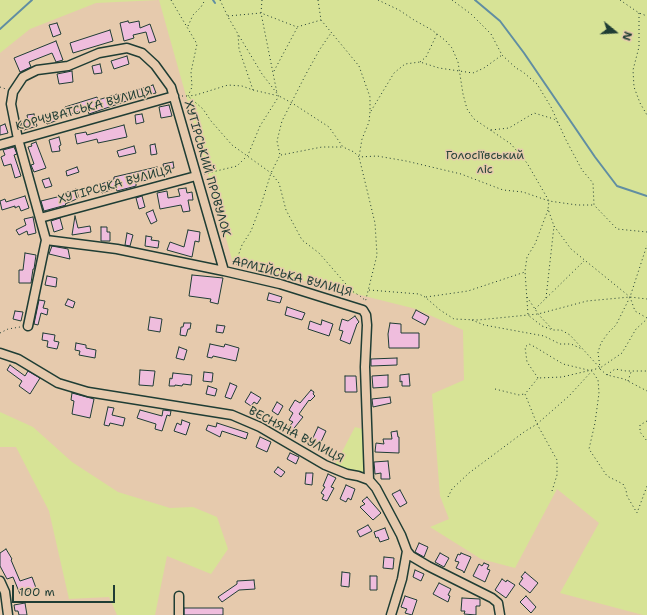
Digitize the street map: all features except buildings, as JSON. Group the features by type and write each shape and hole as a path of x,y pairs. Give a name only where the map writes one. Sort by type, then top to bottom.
{"street":[{"name":"ХУТІРСЬКИЙ ПРОВУЛОК","path":"46,240 18,139 11,104 13,92 23,78 36,70 68,66 100,53 127,48 142,53 155,65 171,87 224,271"},
{"name":"КОРЧУВАТСЬКА ВУЛИЦЯ","path":"0,145 174,96"},
{"name":"ХУТІРСЬКА ВУЛИЦЯ","path":"40,218 196,176"},
{"name":"АРМІЙСЬКА ВУЛИЦЯ","path":"46,240 117,249 224,271 365,306 367,325 365,367 369,480"},
{"path":"28,326 46,240"},
{"name":"ВЕСНЯНА ВУЛИЦЯ","path":"0,353 18,359 58,383 88,392 232,414 260,427 325,465 346,474 369,480"},
{"path":"369,480 376,488 401,534 407,551 411,556 492,598 498,603 500,615"},
{"path":"391,615 402,579 407,551"},
{"path":"0,581 5,592 8,615"},
{"path":"179,596 179,615"}],"path":[{"path":"171,0 197,44 191,72 192,87 188,96"},
{"path":"188,27 193,16 205,0"},
{"path":"220,0 262,74 277,93 329,127 343,147"},
{"path":"262,0 261,13 274,71 277,93"},
{"path":"318,0 321,20 360,66 370,97 369,122 362,139 359,157 375,223 377,255 365,306"},
{"path":"378,0 399,10 437,34 452,48 458,62 467,109 474,119 511,144 527,163 549,201 548,209 535,244 527,257 525,271 528,315 542,326 553,330 561,330 570,335 607,375 628,381 647,391"},
{"path":"452,0 471,14 491,34 502,55 537,84 551,108 582,170 593,184 594,205 617,229 647,232"},
{"path":"620,0 639,13 647,16"},
{"path":"228,16 261,13 297,27 321,20"},
{"path":"639,13 639,47 633,70 634,87 647,115"},
{"path":"274,71 297,27"},
{"path":"236,267 237,259 261,205 271,173 280,156 277,141 282,121 320,49 332,32"},
{"path":"238,34 239,50 253,90"},
{"path":"420,62 426,57 437,34"},
{"path":"370,112 394,73 406,64 420,62 439,68 472,73 484,68 502,55"},
{"path":"174,96 196,95 228,85 242,86 280,96"},
{"path":"188,96 203,109 211,121 232,145 248,155 271,173 279,183 286,210 302,240 319,253 352,291 360,296 365,306"},
{"path":"196,176 237,166 248,155 260,126 280,96"},
{"path":"490,130 509,128 534,114 554,119 558,124"},
{"path":"280,156 322,147 343,147 354,152 359,157 378,156 406,161 461,174 503,190 523,192 549,201 577,205 594,205"},
{"path":"494,389 519,395 525,394 538,378 562,377 600,368 622,353 636,329 647,319 634,311 630,297 571,249 554,226 548,209"},
{"path":"546,298 554,226"},
{"path":"600,368 598,352 601,343 608,332 616,326 630,297 647,245"},
{"path":"535,309 584,261"},
{"path":"425,297 468,291 525,271"},
{"path":"369,290 419,294 454,319 478,320 538,314 587,301 630,297 647,299"},
{"path":"527,297 538,314 553,330"},
{"path":"470,319 484,325 544,336 560,344 570,344 583,350"},
{"path":"0,333 8,329 28,326"},
{"path":"538,378 527,362 525,347 529,344 563,364 592,371 598,380 600,393 589,449 607,476 622,484 636,512 647,486"},
{"path":"607,375 615,369 647,371"},
{"path":"448,497 452,489 469,473 537,424 569,396 592,371"},
{"path":"628,381 631,371"},
{"path":"525,394 537,424 557,460 557,475 552,491"},
{"path":"647,421 640,425 640,432 647,441"}],"green space":[{"path":"0,0 159,0 96,3 30,29 0,53"},
{"name":"Голосіївський ліс","path":"159,0 647,0 647,615 560,593 599,523 557,489 515,568 481,559 430,527 449,519 440,496 432,394 464,380 463,330 416,309 233,263"},
{"path":"0,412 33,427 72,462 118,492 170,508 193,507 217,517 228,549 211,574 167,556 155,615 117,615 109,597 69,599 49,511 16,447 0,447"},
{"path":"355,427 366,430 368,470 358,476 333,469"}],"waterway":[{"path":"0,29 32,0"},
{"path":"475,0 500,21 617,186 647,196"}]}
